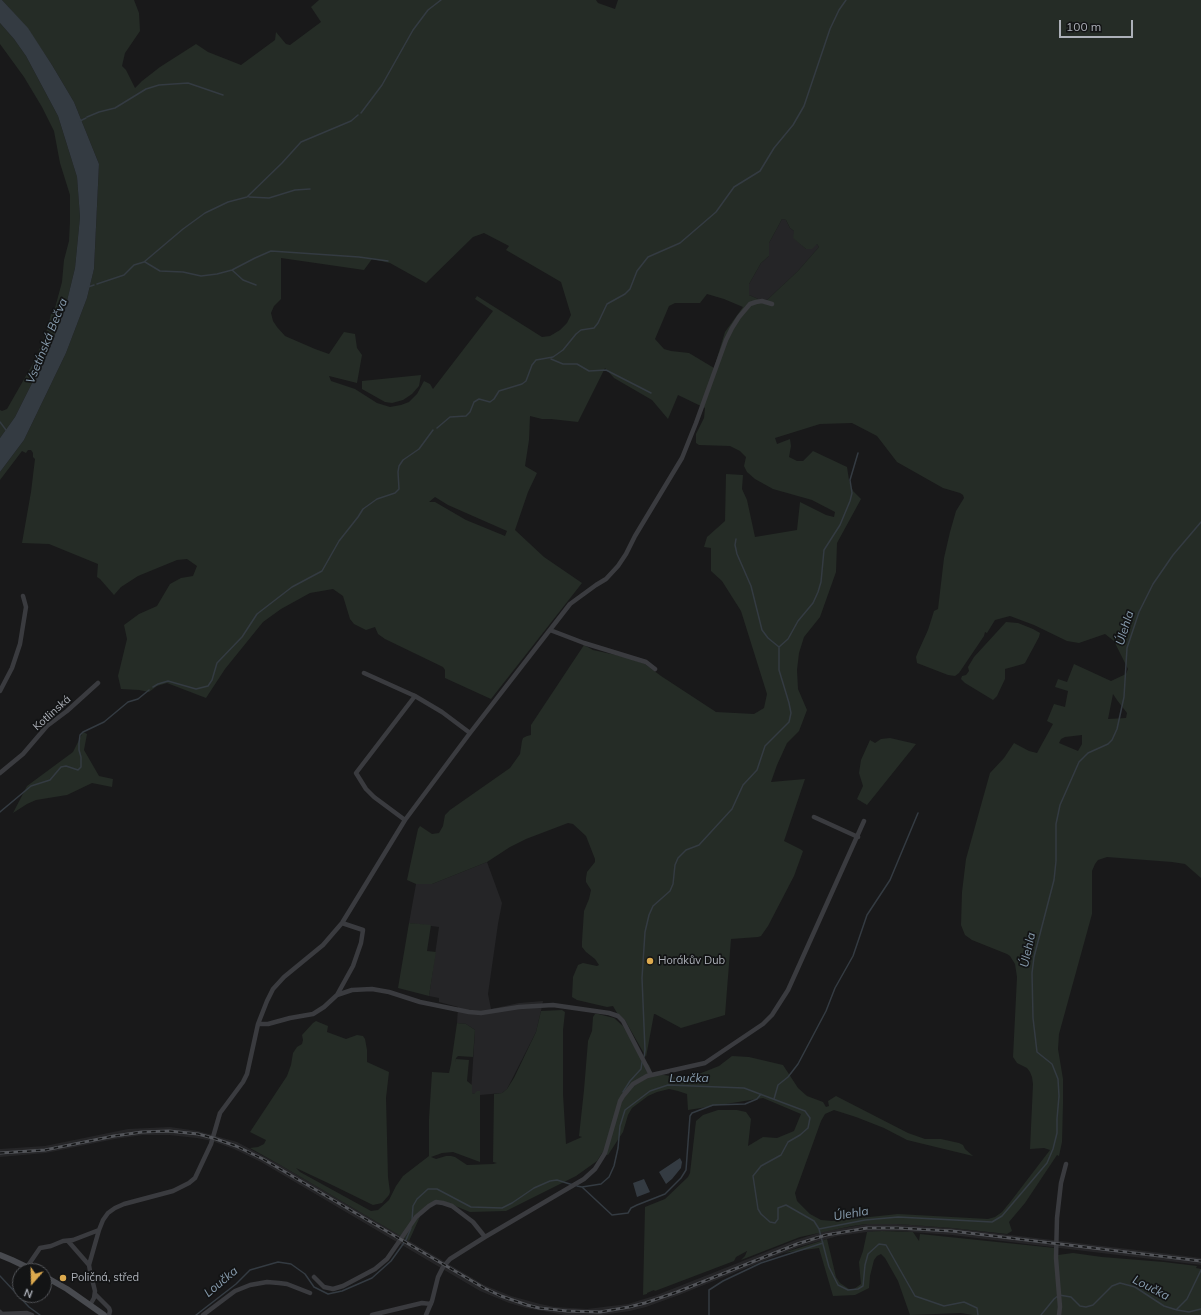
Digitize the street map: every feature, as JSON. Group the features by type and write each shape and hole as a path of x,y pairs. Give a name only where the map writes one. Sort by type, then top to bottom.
{"main road":[{"path":"0,1255 18,1263"},
{"path":"52,1281 67,1289 104,1315"}],"street":[{"path":"109,1315 109,1308 95,1294 89,1265 103,1220 108,1213 115,1208 173,1191 189,1183 195,1178 211,1144 220,1113 243,1082 247,1074 258,1024 273,990 284,977 323,945 342,923 405,820 570,604 606,579 618,566 682,458 726,340 732,328 750,304 762,301 772,304"},
{"path":"0,691 12,668 23,632 26,607 23,596"},
{"path":"550,630 584,643 646,662 655,669"},
{"path":"364,673 415,696 442,712 470,733"},
{"name":"Kotlinská","path":"0,773 23,754 47,726 68,711 98,683"},
{"path":"405,820 374,797 366,789 356,773 415,696"},
{"path":"814,817 858,837"},
{"path":"426,1315 431,1304 438,1277 445,1264 453,1256 571,1187 584,1179 595,1169 605,1153 623,1096 639,1080 651,1075 705,1063 763,1024 772,1015 788,990 864,821"},
{"path":"337,996 353,966 359,949 363,930 342,923"},
{"path":"258,1024 268,1024 313,1014 337,996 352,990 372,989 389,992 412,1000 468,1012 481,1013 519,1007 553,1005 609,1012 618,1016 623,1021 651,1075"},
{"path":"1059,1315 1059,1291 1056,1258 1057,1218 1062,1178 1066,1164"},
{"path":"314,1277 324,1287 333,1289 353,1281 375,1269 387,1259 416,1217 428,1206 436,1202 452,1206 472,1222 484,1237"},
{"path":"30,1263 40,1248 51,1246 63,1241 80,1238 99,1230"},
{"path":"68,1241 89,1265"},
{"path":"203,1315 235,1291 250,1285 267,1282 287,1284 310,1293"},
{"path":"90,1305 95,1294"},
{"path":"372,1315 420,1303 431,1304"},
{"path":"1,1314 27,1313 32,1315"}],"shaded area":[{"path":"0,0 2,0 28,28 52,65 74,102 99,164 94,269 87,298 66,353 24,440 0,472 0,438 15,417 50,347 65,309 75,268 80,217 77,177 58,116 26,56 0,23"},
{"path":"2,0 134,0 139,13 140,31 125,53 122,66 126,70 135,88 160,67 196,44 208,52 241,65 275,40 276,32 286,44 290,45 321,22 311,7 319,0 596,0 598,3 615,9 618,0 1201,0 1201,878 1185,864 1172,862 1107,857 1098,860 1095,864 1092,871 1092,914 1059,1034 1058,1049 1063,1079 1063,1104 1062,1142 1059,1156 1057,1155 1025,1203 1009,1222 1012,1231 1007,1234 897,1224 867,1224 852,1226 800,1237 741,1260 747,1251 736,1257 734,1261 643,1295 645,1207 665,1199 688,1177 690,1173 696,1121 703,1115 718,1110 737,1110 746,1112 751,1119 748,1146 763,1137 777,1138 794,1131 801,1114 763,1098 688,1110 687,1094 669,1089 657,1092 648,1096 632,1108 628,1115 623,1132 608,1155 602,1153 597,1161 576,1176 506,1211 470,1212 443,1201 423,1210 409,1241 250,1148 258,1147 264,1144 266,1140 250,1132 287,1076 293,1053 297,1047 302,1044 302,1035 313,1023 316,1021 328,1026 327,1032 346,1039 357,1035 363,1036 367,1050 367,1062 389,1072 386,1098 389,1195 382,1203 373,1205 296,1168 300,1172 371,1211 378,1210 389,1200 403,1176 429,1156 429,1119 432,1072 449,1073 457,1023 466,1024 475,1030 473,1057 458,1056 456,1058 455,1063 456,1059 469,1060 467,1081 472,1085 472,1093 474,1094 477,1091 480,1091 480,1162 453,1152 442,1153 431,1157 436,1159 451,1156 467,1165 497,1163 493,1162 494,1094 502,1093 507,1089 514,1078 536,1032 541,1011 562,1010 565,1012 563,1030 563,1094 566,1144 582,1137 579,1136 588,1041 592,1031 593,1017 595,1014 598,1014 614,1018 623,1026 644,1061 649,1065 653,1075 664,1075 686,1079 719,1066 732,1056 749,1057 783,1065 798,1088 807,1096 823,1102 826,1107 829,1106 828,1101 836,1096 908,1133 925,1139 941,1139 959,1143 963,1145 965,1149 973,1156 907,1140 884,1128 834,1110 825,1114 821,1121 795,1193 797,1201 810,1214 821,1220 832,1221 898,1214 988,1219 995,1217 1002,1212 1050,1150 1044,1148 1030,1149 1032,1077 1027,1068 1017,1063 1013,1057 1017,977 1015,964 1007,954 972,940 965,935 961,925 962,892 966,859 990,773 1004,758 1014,743 1029,751 1037,753 1053,724 1047,721 1054,704 1065,707 1068,691 1055,687 1058,679 1067,682 1074,664 1111,681 1126,674 1128,669 1114,641 1105,634 1079,643 1067,641 1034,625 1010,616 995,620 987,633 985,632 984,636 959,673 955,676 948,675 917,663 916,657 928,630 934,611 938,609 944,558 956,511 964,498 963,495 943,488 897,462 877,436 852,423 820,424 775,438 777,444 790,439 791,446 789,457 797,461 803,461 813,451 847,467 849,480 853,491 861,499 837,543 836,572 820,617 804,637 799,653 797,670 798,689 807,710 799,731 787,743 771,782 805,779 784,841 803,851 794,876 768,926 761,936 731,939 725,1015 681,1028 654,1014 646,1057 625,1020 617,1013 613,1006 607,1007 577,1000 572,997 573,977 578,965 583,963 597,966 599,965 595,959 582,947 584,911 591,890 586,882 586,878 587,872 595,862 586,836 573,824 568,823 526,839 510,847 487,862 432,884 416,884 407,880 418,829 420,826 432,834 439,833 443,826 445,815 450,810 510,768 520,754 523,738 531,735 531,725 584,645 593,650 625,657 645,664 716,712 754,714 764,708 767,694 741,611 722,581 711,571 711,548 704,547 707,537 725,521 726,474 743,475 742,489 747,500 755,537 797,530 800,502 826,515 834,517 835,512 812,500 773,489 755,479 747,472 744,466 746,457 740,451 730,446 699,445 696,443 696,434 704,418 705,408 678,395 668,419 652,400 614,378 605,368 578,422 542,419 530,416 529,440 525,466 537,473 528,492 515,530 544,557 582,583 491,699 445,678 445,670 443,667 385,639 378,634 375,627 366,630 354,624 350,619 343,596 333,589 310,593 281,609 263,622 225,669 206,698 167,683 157,686 149,692 121,689 118,676 127,639 124,625 139,614 157,606 170,584 181,578 193,576 197,566 187,559 177,560 138,576 121,587 114,595 97,577 98,564 49,544 22,543 35,459 31,450 28,450 26,453 22,451 0,480 0,472 24,440 66,353 87,298 94,269 99,164 74,102 28,29","holes":["782,219 786,220 790,228 794,231 793,238 806,249 812,249 817,244 819,247 798,271 767,300 758,299 749,295 749,284 761,263 769,256 769,243","484,233 509,246 506,250 561,282 571,315 567,323 560,330 550,336 542,337 477,296 475,299 493,311 433,389 430,384 424,381 417,394 409,402 390,407 377,403 355,389 331,381 329,376 357,383 362,355 357,348 355,334 344,332 329,354 285,336 273,321 271,313 274,306 281,299 281,258 364,270 372,259 390,263 426,283 473,237","707,294 743,307 725,332 714,368 689,353 664,349 655,339 669,306 675,303 700,303","435,497 448,505 507,531 505,536 466,520 435,502 429,502","1113,694 1127,713 1126,718 1108,719","1082,735 1082,744 1078,751 1059,743 1061,739 1065,737"]},
{"path":"0,23 26,56 58,116 77,177 80,217 75,268 65,309 50,347 15,417 0,438 0,410 2,411 7,409 35,360 48,327 51,314 55,308 62,282 64,260 69,241 70,195 60,163 54,131 24,77 0,44"},
{"path":"782,219 786,220 790,228 794,231 794,238 806,249 817,244 819,247 798,271 767,300 758,299 749,295 749,284 761,263 769,256 769,243"},
{"path":"421,375 419,386 412,394 403,400 392,403 385,402 362,389 362,381"},
{"path":"1006,622 1018,623 1040,633 1025,663 1005,669 1005,679 997,696 993,700 961,679 962,676 966,675 969,671 968,667 974,657"},
{"path":"83,732 87,734 84,750 99,776 113,779 112,787 92,783 67,795 36,800 13,813 27,786 73,752"},
{"path":"890,738 916,744 867,805 857,799 863,786 859,773 861,760 870,740 875,743 881,739"},
{"path":"487,862 502,903 488,994 491,1009 519,1003 543,1001 536,1032 507,1089 502,1093 480,1095 480,1093 471,1093 475,1030 466,1024 457,1023 458,1007 439,1002 439,998 429,996 439,927 409,923 416,884 432,884"},
{"path":"409,923 431,925 427,951 436,952 429,996 398,988"},
{"path":"170,1127 198,1131 237,1142 282,1166 484,1285 511,1296 555,1307 587,1309 628,1304 657,1295 796,1240 825,1231 867,1224 897,1224 952,1228 1170,1254 1201,1258 1201,1265 952,1235 897,1231 867,1232 838,1236 798,1247 646,1307 602,1315 565,1315 526,1308 509,1303 480,1291 261,1162 234,1149 212,1141 169,1135 143,1135 46,1153 0,1157 0,1149 45,1146 128,1129"},
{"path":"680,1158 682,1162 681,1168 666,1184 659,1172"},
{"path":"644,1179 650,1192 637,1197 633,1183"},
{"path":"867,1232 913,1232 919,1241 920,1234 1055,1248 1058,1255 1073,1253 1197,1266 1196,1268 1201,1269 1201,1315 973,1315 961,1313 910,1315 898,1281 885,1258 881,1254 874,1260 869,1288 855,1295 833,1296 819,1248 783,1253 827,1239 836,1277 840,1283 849,1289 854,1289 861,1284 859,1262"}],"waterway":[{"path":"361,113 382,85 413,30 428,10 441,0"},
{"path":"437,428 450,417 466,416 470,412 474,402 479,399 490,402 499,391 522,384 526,381 532,365 536,360 553,357 563,350 581,330 594,328 607,304 625,294 630,289 637,271 648,257 680,243 716,212 734,187 760,171 774,148 793,125 804,106 830,29 839,10 846,0"},
{"path":"87,117 115,108 146,89 159,85 188,83 223,95"},
{"path":"97,284 124,275 134,265 144,262 183,229 205,213 228,202 247,197 301,142 351,121 358,115"},
{"path":"80,121 86,118"},
{"path":"249,197 269,198 295,190 310,189"},
{"path":"145,262 160,271 183,272 201,276 232,270 271,251 359,257 388,261"},
{"path":"232,270 243,280 256,285"},
{"path":"88,287 94,285"},
{"path":"551,359 563,364 577,364 589,371 606,370 651,393"},
{"path":"0,422 6,430"},
{"path":"153,687 168,681 196,689 208,686 212,680 217,663 242,637 257,614 292,587 322,571 339,541 363,509 377,499 395,493 399,489 399,466 403,460 419,449 433,430"},
{"path":"779,647 788,639 798,621 813,603 818,592 821,582 824,550 840,525 850,501 852,493 850,480 858,453"},
{"name":"Úlehla","path":"819,1229 865,1220 898,1217 992,1222 1002,1216 1047,1163 1053,1149 1057,1133 1059,1096 1058,1079 1052,1064 1037,1052 1033,1018 1032,973 1034,957 1054,880 1056,861 1056,824 1060,805 1079,762 1088,753 1108,744 1112,740 1117,729 1124,697 1127,648 1139,612 1153,584 1173,555 1201,522"},
{"path":"644,1057 642,978 645,932 649,915 653,906 670,891 673,884 675,865 678,858 686,850 699,845 732,809 743,785 757,770 765,746 789,722 791,713 779,670 779,647 768,638 762,630 751,586 737,554 735,545 736,539"},
{"path":"0,812 31,786 50,780 61,767 66,766 78,770 81,767 79,750 80,735 83,732 104,722 128,702 138,699 149,690"},
{"path":"774,1099 778,1085 788,1077 798,1064 826,1011 835,988 853,956 867,915 890,880 918,813"},
{"path":"623,1092 630,1081 641,1069 642,1062"},
{"name":"Loučka","path":"577,1186 582,1187 601,1184 609,1177 614,1166 618,1148 620,1126 625,1110 650,1091 668,1085 744,1088 805,1111 810,1118 808,1128 788,1142 781,1155 761,1166 753,1176 758,1209 761,1214 770,1222 775,1223 778,1219 778,1208 786,1205 814,1221 819,1229 829,1267 838,1285 848,1290 858,1289 863,1286 865,1265 868,1254 879,1244 886,1245 915,1296 944,1306 964,1302 977,1308 978,1315"},
{"path":"582,1187 612,1215 628,1213 631,1208 665,1194 681,1178 686,1170 690,1116 692,1113 713,1105 745,1104 757,1099 761,1094"},
{"name":"Loučka","path":"412,1220 413,1206 417,1199 428,1189 437,1189 471,1207 502,1208 534,1188 550,1181 557,1180 573,1185"},
{"name":"Loučka","path":"196,1315 236,1284 250,1270 278,1262 291,1264 305,1274 314,1287 328,1294 342,1291 372,1278 391,1261 406,1240 411,1228"},
{"path":"709,1315 709,1290 723,1281 761,1263 823,1243"},
{"path":"1177,1309 1187,1299 1201,1270"},
{"name":"Loučka","path":"0,1276 29,1307 40,1315"},
{"name":"Loučka","path":"1041,1315 1059,1295 1071,1297 1080,1306 1086,1307 1093,1305 1112,1286 1120,1283 1135,1287 1164,1306 1189,1312 1201,1309"}],"railway":[{"path":"0,1153 45,1150 142,1132 169,1131 198,1134 213,1138 236,1146 263,1159 484,1288 527,1305 567,1311 600,1312 645,1303 677,1292 797,1244 826,1235 867,1228 952,1231 1201,1261"}],"place":[{"name":"Horákův Dub","path":"650,961"},
{"name":"Poličná, střed","path":"63,1278"}],"water label":[{"name":"Vsetínská Bečva","path":"47,341"}]}
